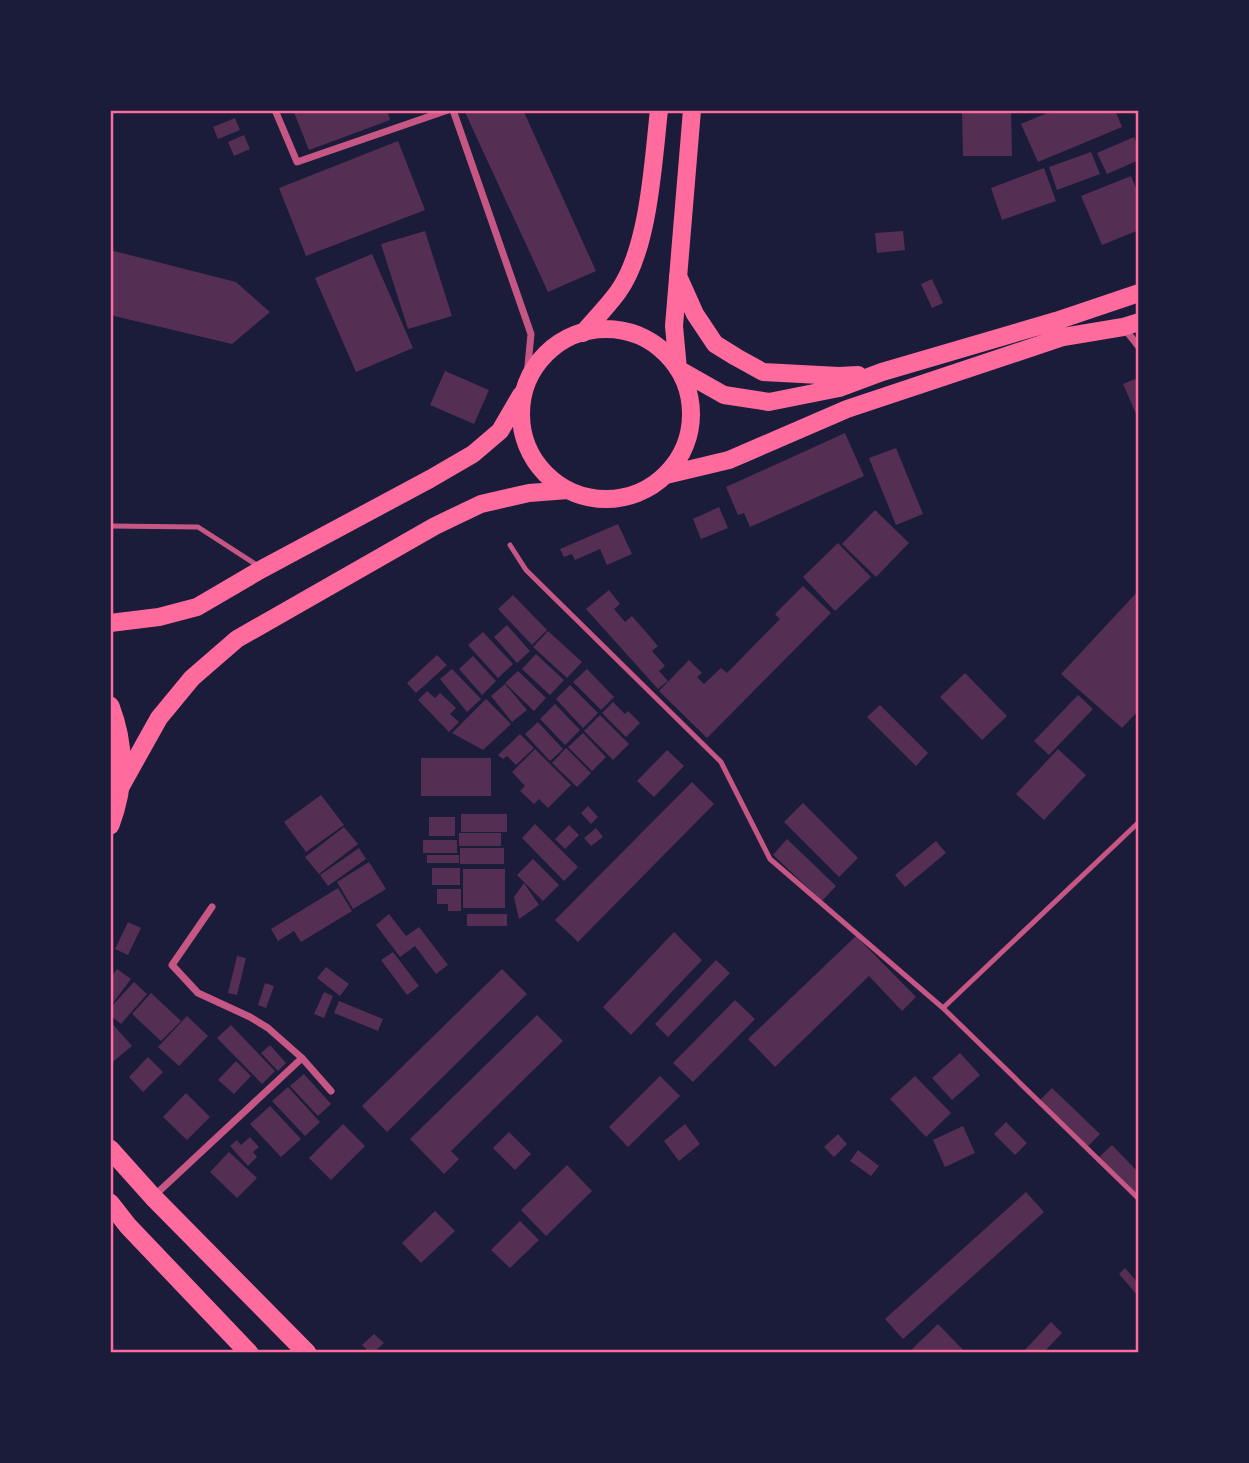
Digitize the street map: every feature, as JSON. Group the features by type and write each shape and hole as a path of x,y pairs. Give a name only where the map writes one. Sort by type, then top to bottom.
{"highway":[{"path":"110,706 120,740 121,786 110,825"},
{"path":"110,1149 153,1197 307,1353"},
{"path":"110,1203 128,1226 249,1353"}],"main road":[{"path":"583,333 619,290 639,247 653,168 659,110"},
{"path":"121,786 159,718 192,678 237,639 424,532 481,505 529,493 568,490 602,499 619,498 636,494 666,475 677,461 690,432 690,400 678,369 674,326 692,110"},
{"path":"677,274 695,314 715,344 763,372 839,376 882,372"},
{"path":"666,475 729,460 847,409 1060,329 1139,293"},
{"path":"110,622 159,617 197,607 473,454 500,431 533,372 548,353 568,339 583,333 614,330 636,336 657,347 678,369 724,395 769,402 839,388 882,372 1060,329 1131,325"},
{"path":"526,386 521,421 524,438 541,469 568,490"}],"street":[{"path":"275,110 297,162 450,110 531,334 526,386"},
{"path":"1131,325 1139,347"},
{"path":"212,907 172,965 198,993 268,1028 302,1058 331,1091"},
{"path":"153,1197 302,1058"}],"lane":[{"path":"110,526 198,527 262,569"},
{"path":"510,545 526,570 721,762 771,859 943,1008 1139,1199"},
{"path":"943,1008 1139,822"}],"building":[{"path":"293,110 387,110 390,120 309,150"},
{"path":"464,110 523,110 596,271 548,292"},
{"path":"962,110 1011,110 1012,156 963,156"},
{"path":"1054,110 1115,110 1122,127 1038,162 1021,124"},
{"path":"235,118 240,130 218,139 213,127"},
{"path":"244,135 250,149 234,156 228,142"},
{"path":"1134,137 1139,149 1139,160 1107,174 1097,153"},
{"path":"398,141 425,210 306,256 279,188"},
{"path":"1091,152 1100,174 1057,190 1049,167"},
{"path":"1044,168 1056,201 1002,220 991,188"},
{"path":"1131,176 1139,195 1139,230 1102,245 1081,196"},
{"path":"425,231 452,316 408,329 381,244"},
{"path":"903,231 905,250 877,253 875,233"},
{"path":"110,250 236,282 270,312 232,344 110,315"},
{"path":"372,254 413,348 356,372 315,278"},
{"path":"932,279 943,303 932,308 921,284"},
{"path":"445,371 489,390 474,424 430,405"},
{"path":"1135,379 1139,387 1139,421 1123,384"},
{"path":"845,433 864,476 750,527 744,513 738,515 726,487"},
{"path":"896,448 923,514 896,525 869,458"},
{"path":"719,507 728,528 701,539 693,519"},
{"path":"875,510 909,543 876,577 842,544"},
{"path":"618,524 632,554 607,565 600,549 575,560 572,554 564,557 560,549"},
{"path":"838,543 871,577 835,611 803,577"},
{"path":"803,586 831,613 707,738 659,691 689,660 702,673 697,677 704,684 721,668 727,673 780,619 775,614"},
{"path":"609,590 620,604 614,609 625,622 632,616 658,646 652,651 665,666 659,671 668,681 658,689 586,609"},
{"path":"1139,590 1139,710 1122,728 1061,674"},
{"path":"513,595 547,630 532,645 498,609"},
{"path":"507,625 530,651 517,663 494,637"},
{"path":"548,631 582,662 567,678 533,647"},
{"path":"483,632 513,664 498,678 468,645"},
{"path":"536,654 564,680 550,695 522,669"},
{"path":"437,655 447,665 416,693 407,683"},
{"path":"473,656 496,681 482,695 459,669"},
{"path":"452,669 481,699 467,712 440,679"},
{"path":"587,669 614,697 601,710 573,682"},
{"path":"518,671 546,698 534,711 505,683"},
{"path":"965,673 1007,716 982,740 940,697"},
{"path":"505,684 527,710 512,722 491,696"},
{"path":"570,685 598,713 583,728 556,699"},
{"path":"427,691 435,698 440,693 456,708 450,714 459,722 449,732 418,700"},
{"path":"1078,695 1093,709 1049,755 1034,741"},
{"path":"486,699 511,724 483,750 452,733"},
{"path":"613,702 625,714 628,711 640,723 626,737 602,713"},
{"path":"555,704 580,730 565,745 540,719"},
{"path":"880,705 928,753 916,766 867,717"},
{"path":"600,715 629,744 613,760 584,731"},
{"path":"538,722 563,749 550,761 525,734"},
{"path":"583,733 606,757 592,771 568,747"},
{"path":"520,734 534,748 516,765 507,756 503,759 498,755"},
{"path":"566,748 591,773 577,787 552,763"},
{"path":"535,749 571,785 548,808 539,799 534,804 520,791 525,786 512,772"},
{"path":"1058,749 1086,775 1044,820 1016,794"},
{"path":"667,750 684,766 654,797 637,781"},
{"path":"421,758 491,758 491,796 421,796"},
{"path":"692,782 714,804 578,942 555,920"},
{"path":"321,795 344,825 306,852 284,822"},
{"path":"803,803 858,858 839,877 784,822"},
{"path":"588,806 598,817 591,824 581,813"},
{"path":"461,814 507,814 507,832 461,832"},
{"path":"429,817 455,817 455,836 429,836"},
{"path":"535,824 578,867 564,881 522,838"},
{"path":"569,825 579,835 565,849 555,839"},
{"path":"344,827 358,844 319,874 305,857"},
{"path":"596,828 603,837 591,846 584,838"},
{"path":"459,833 501,833 501,846 459,846"},
{"path":"787,839 836,886 822,901 773,855"},
{"path":"423,840 457,840 457,853 423,853"},
{"path":"936,841 946,853 905,887 895,875"},
{"path":"359,848 366,859 328,886 320,875"},
{"path":"460,848 504,848 504,864 460,864"},
{"path":"427,855 459,855 459,863 427,863"},
{"path":"533,859 559,885 543,901 517,875"},
{"path":"369,862 386,889 353,909 337,882"},
{"path":"432,868 460,868 460,885 432,885"},
{"path":"463,869 505,869 505,908 463,908"},
{"path":"524,883 539,905 519,919 514,897"},
{"path":"338,888 352,911 301,942 294,931 278,941 271,929"},
{"path":"437,889 461,889 461,911 448,911 448,904 437,904"},
{"path":"389,914 406,936 419,927 448,965 436,974 415,946 400,957 376,925"},
{"path":"467,914 507,914 507,926 467,926"},
{"path":"128,922 141,928 128,955 115,949"},
{"path":"674,932 702,960 631,1035 603,1007"},
{"path":"856,936 916,997 902,1011 869,976 775,1067 748,1039"},
{"path":"393,952 419,986 407,995 381,960"},
{"path":"237,956 246,958 237,995 228,993"},
{"path":"716,960 730,973 668,1037 655,1024"},
{"path":"326,967 349,984 340,996 317,978"},
{"path":"117,969 131,979 110,1007 110,978"},
{"path":"502,969 527,994 387,1132 362,1106"},
{"path":"134,982 147,994 121,1024 110,1015 110,1008"},
{"path":"265,983 274,986 266,1008 258,1005"},
{"path":"324,992 333,996 324,1018 314,1014"},
{"path":"151,993 181,1021 161,1041 132,1014"},
{"path":"735,1000 755,1019 693,1082 673,1063"},
{"path":"339,1001 383,1019 378,1031 334,1013"},
{"path":"537,1015 563,1041 451,1151 459,1159 444,1174 410,1139"},
{"path":"187,1016 208,1036 179,1066 158,1047"},
{"path":"110,1021 132,1046 110,1064"},
{"path":"231,1025 275,1071 262,1084 217,1038"},
{"path":"270,1045 286,1063 278,1071 261,1053"},
{"path":"960,1053 980,1075 952,1100 932,1078"},
{"path":"148,1057 163,1072 143,1092 129,1077"},
{"path":"236,1061 251,1076 234,1094 218,1080"},
{"path":"304,1074 331,1104 318,1116 290,1086"},
{"path":"660,1076 680,1096 628,1147 609,1127"},
{"path":"915,1076 951,1113 926,1137 890,1099"},
{"path":"288,1087 320,1122 305,1136 272,1101"},
{"path":"1052,1088 1100,1134 1086,1148 1039,1101"},
{"path":"186,1093 210,1117 187,1140 163,1117"},
{"path":"270,1106 301,1139 281,1157 250,1124"},
{"path":"1006,1122 1027,1143 1015,1155 994,1134"},
{"path":"343,1124 365,1146 331,1180 309,1158"},
{"path":"685,1124 700,1144 679,1161 664,1141"},
{"path":"963,1126 975,1153 945,1167 933,1140"},
{"path":"509,1132 531,1154 515,1170 493,1148"},
{"path":"838,1134 847,1144 834,1157 824,1147"},
{"path":"250,1137 259,1147 253,1152 257,1157 248,1166 230,1146 237,1140 241,1145"},
{"path":"1112,1145 1139,1173 1139,1203 1097,1159"},
{"path":"858,1150 879,1166 871,1176 850,1161"},
{"path":"229,1152 257,1178 237,1198 210,1172"},
{"path":"567,1165 592,1191 546,1236 521,1210"},
{"path":"1026,1192 1044,1212 903,1339 885,1319"},
{"path":"435,1211 455,1231 421,1263 402,1243"},
{"path":"520,1221 539,1240 510,1268 491,1250"},
{"path":"1125,1268 1139,1284 1139,1297 1119,1274"},
{"path":"1051,1322 1062,1333 1043,1353 1022,1353"},
{"path":"938,1324 966,1353 916,1353 912,1349"},
{"path":"374,1334 384,1343 370,1353 362,1345"}]}
